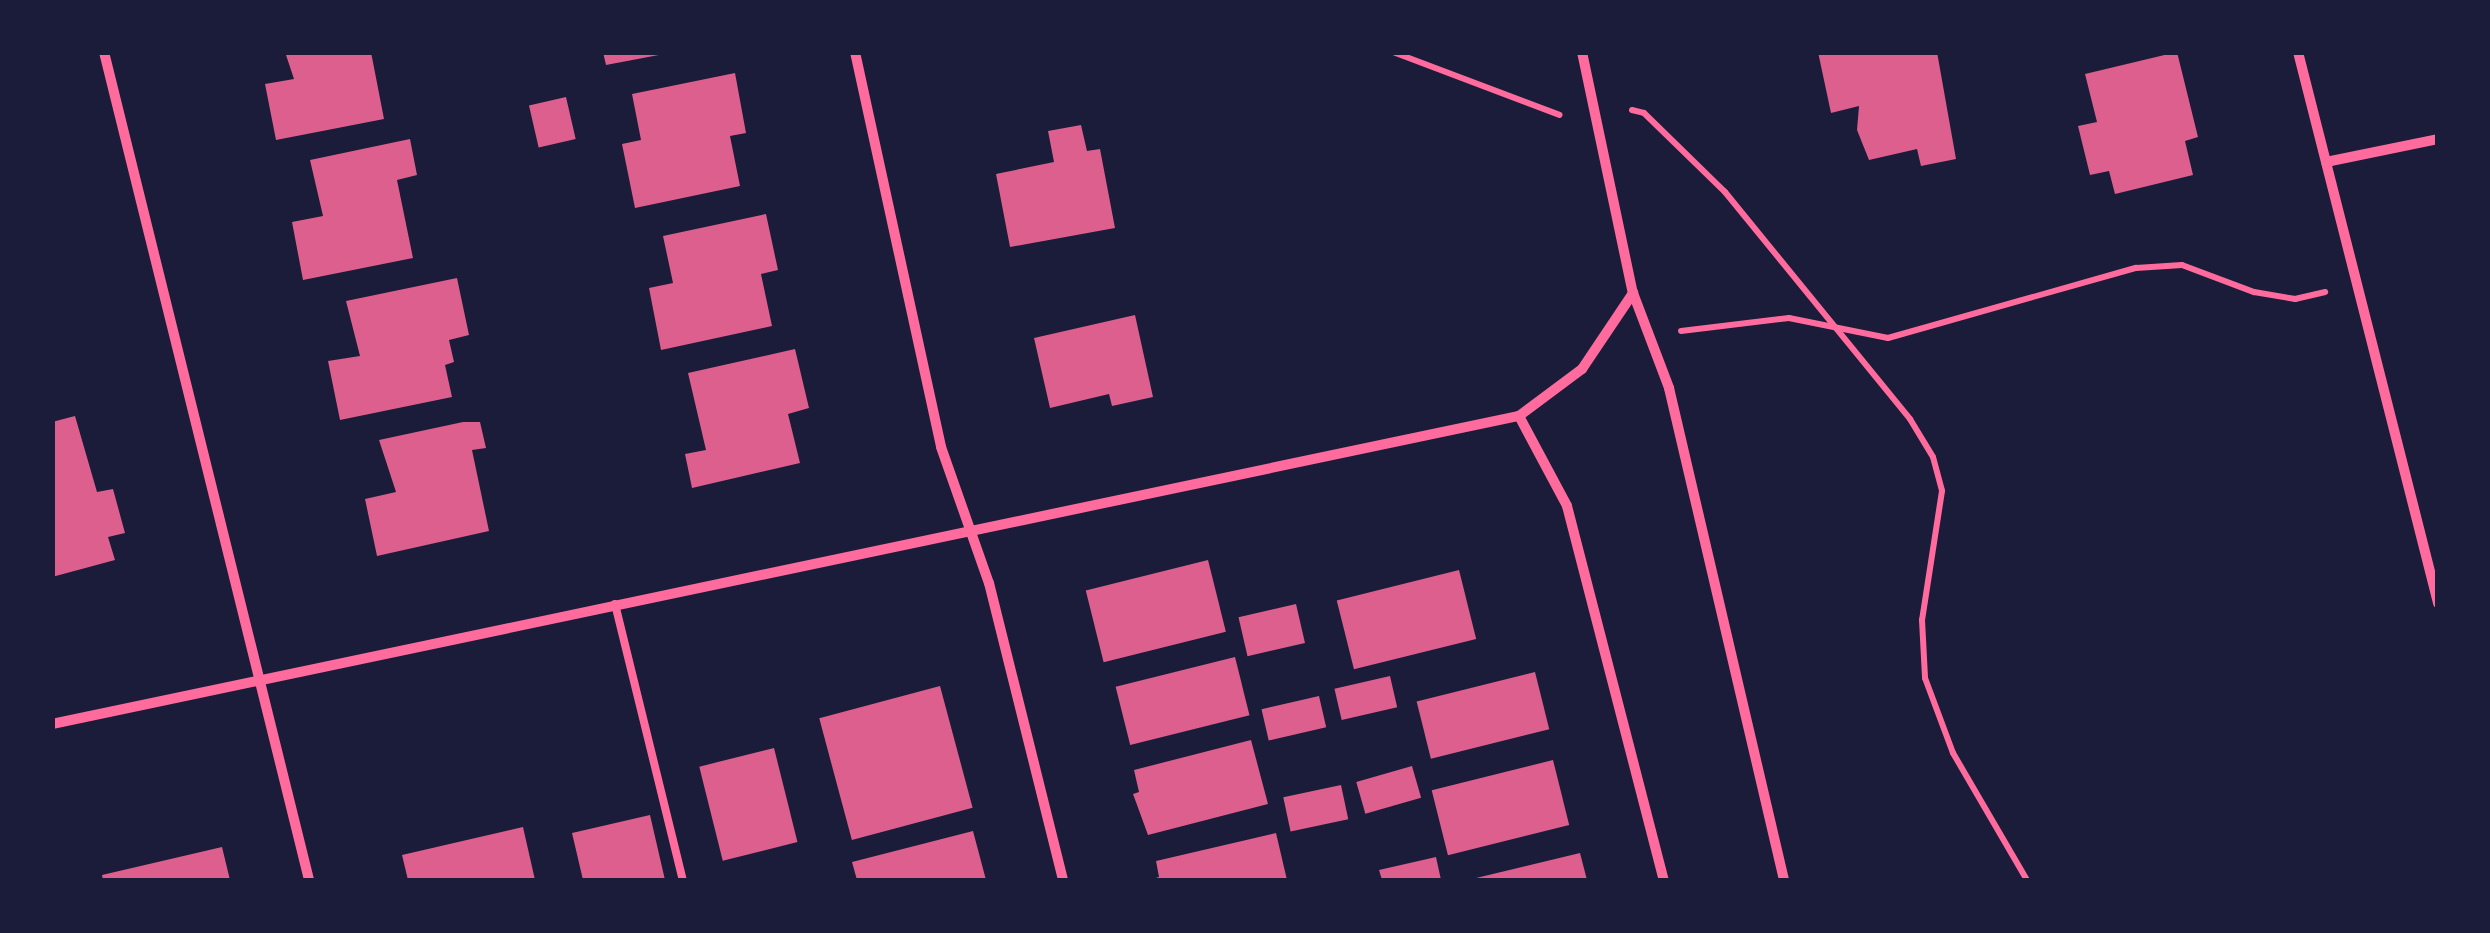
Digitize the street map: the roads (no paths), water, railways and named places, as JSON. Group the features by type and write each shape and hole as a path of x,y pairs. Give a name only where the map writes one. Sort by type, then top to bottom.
{"street":[{"path":"104,52 309,880"},
{"path":"855,52 941,447 970,528 1063,880"},
{"path":"1582,52 1634,293 1646,336 1669,388 1784,880"},
{"path":"2298,52 2438,603"},
{"path":"2326,162 2438,139"},
{"path":"52,724 970,528 1519,416 1582,370 1634,293"},
{"path":"1519,416 1567,506 1664,880"}],"lane":[{"path":"615,604 683,880"}]}
